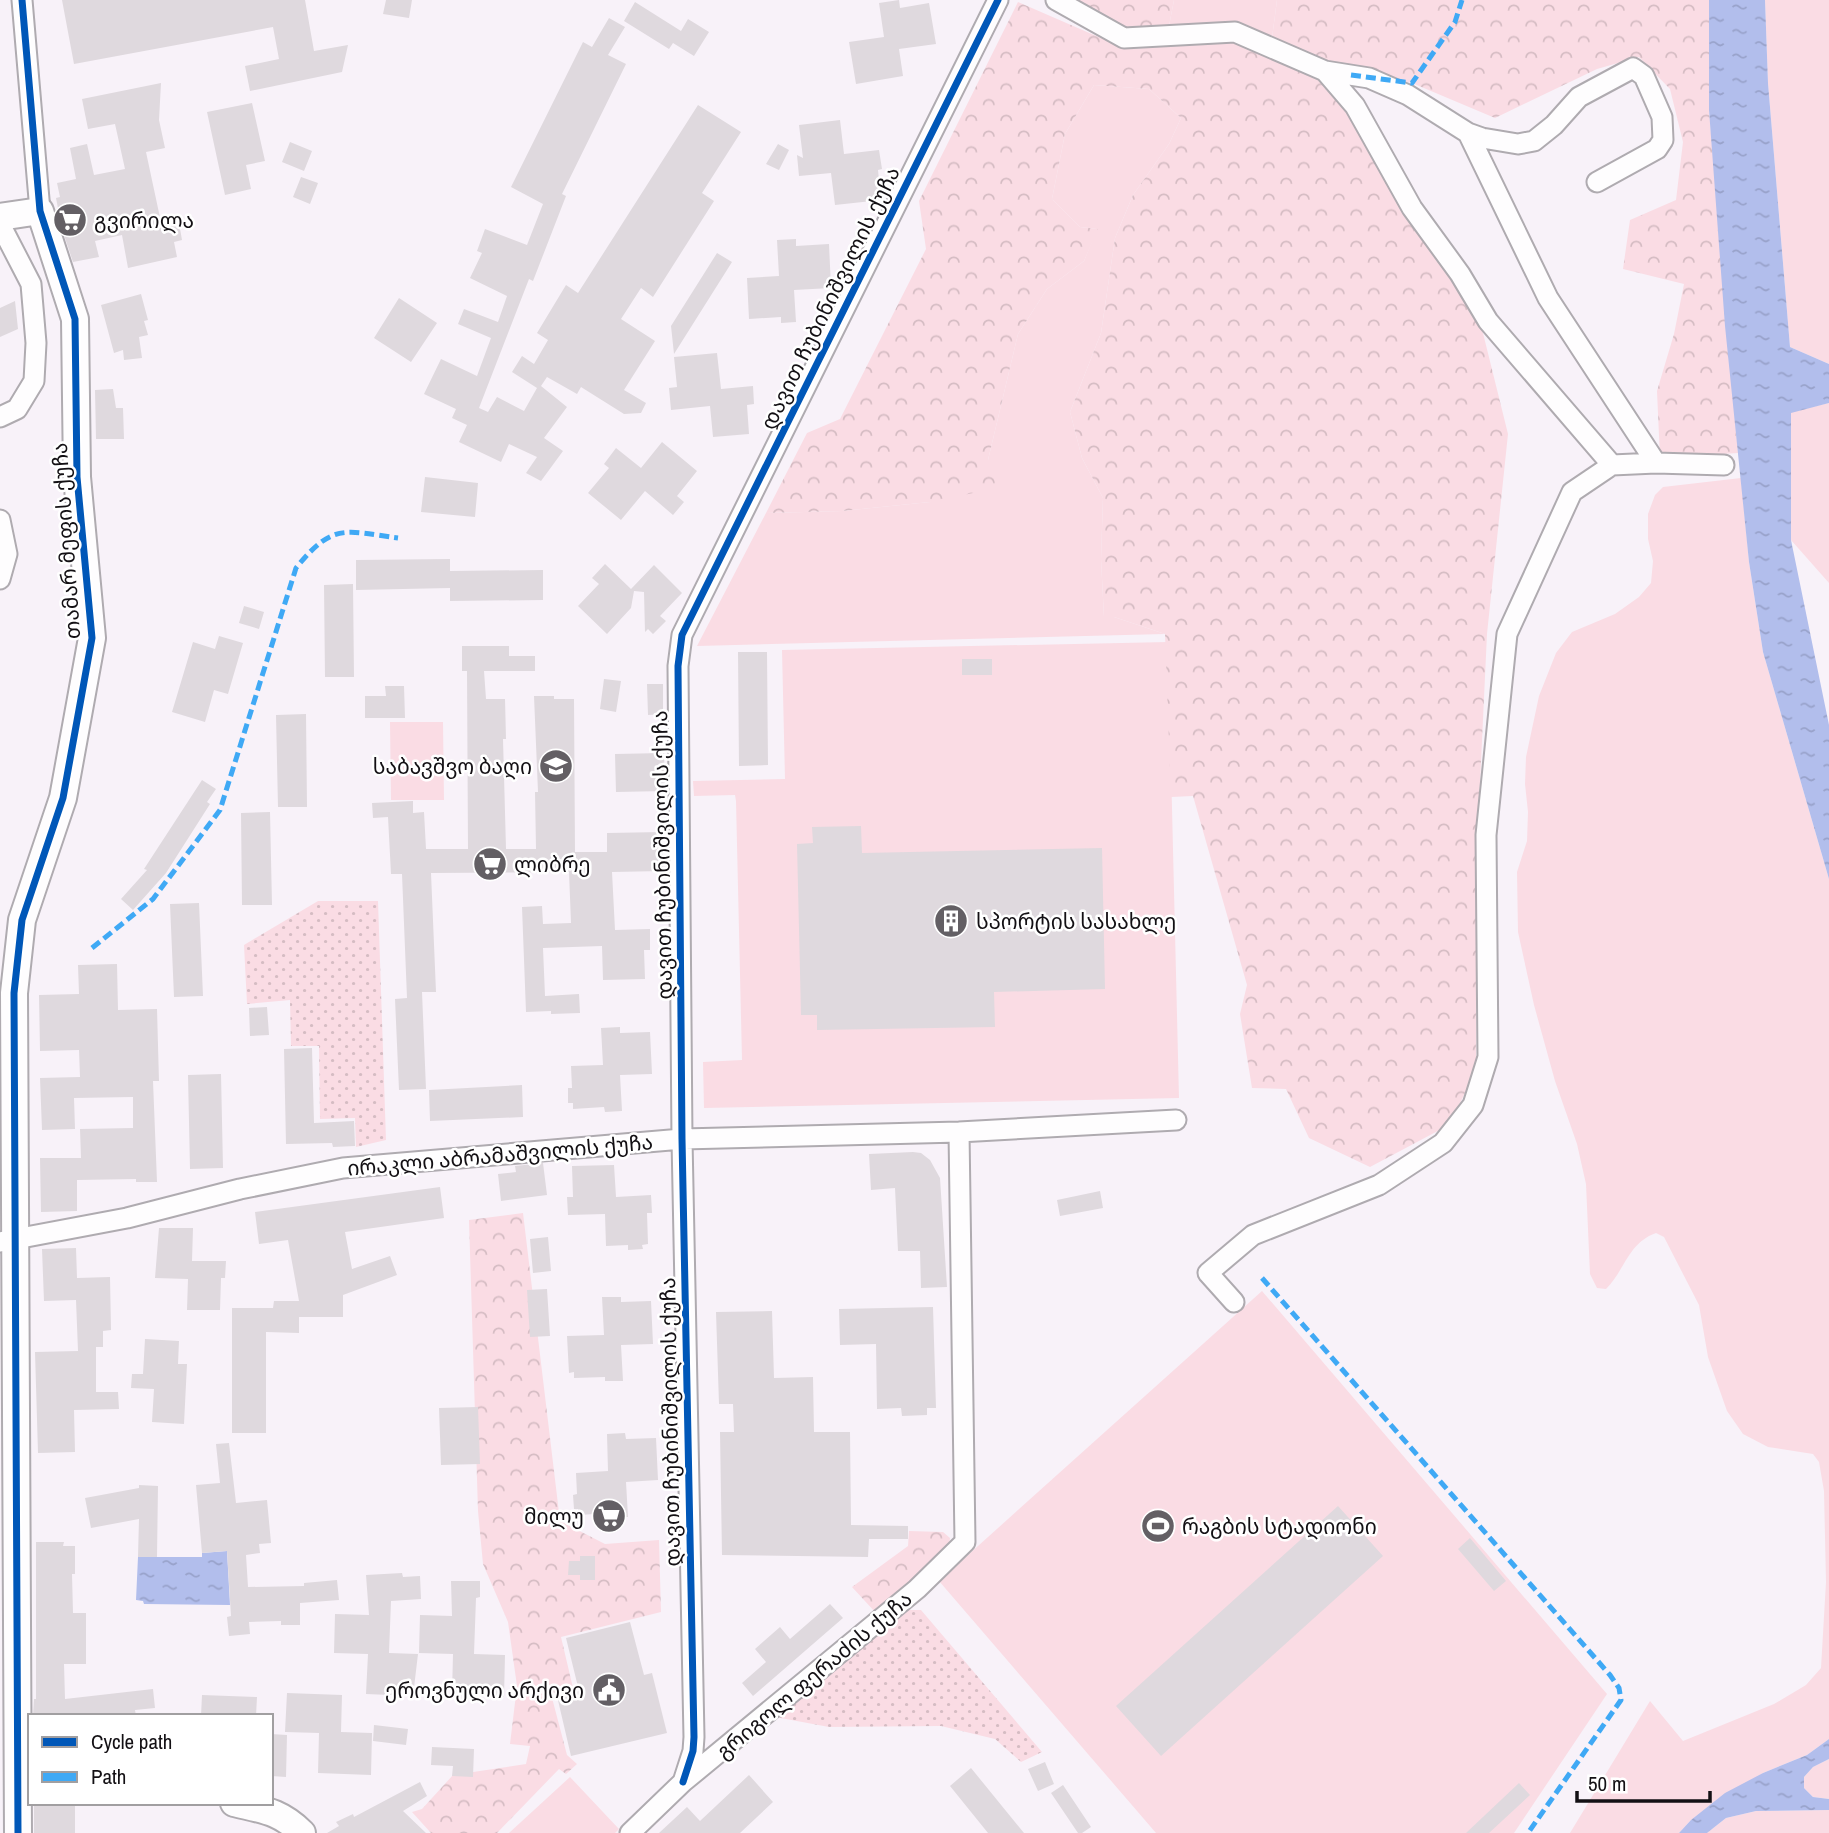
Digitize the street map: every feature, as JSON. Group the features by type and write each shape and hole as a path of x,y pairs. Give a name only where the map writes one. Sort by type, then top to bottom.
{"street":[{"name":"თამარ მეფის ქუჩა","path":"18,1833 8,1478 8,1241 14,993 22,920 63,798 92,638 77,477 75,319 40,211 22,0"},
{"name":"დავით ჩუბინიშვილის ქუჩა","path":"683,1782 693,1751 694,1737 682,1139 678,666 682,635 998,0"},
{"path":"1056,0 1124,38 1235,32 1325,71 1369,78 1408,95 1468,133 1518,144 1534,141 1554,125 1578,97 1633,68 1644,76 1662,117 1663,140 1657,149 1597,183"},
{"path":"1325,71 1355,106 1412,208 1460,274 1488,321 1612,465"},
{"path":"1468,133 1548,298 1656,463"},
{"path":"0,217 40,211"},
{"path":"0,224 32,284 36,343 34,382 17,409 0,418"},
{"path":"32,284 65,288"},
{"path":"1234,1302 1208,1273 1253,1235 1380,1185 1443,1143 1473,1105 1488,1057 1486,835 1507,635 1572,492 1612,465 1656,463 1724,466"},
{"path":"0,520 7,554 0,579"},
{"name":"ირაკლი აბრამაშვილის ქუჩა","path":"8,1241 127,1218 240,1189 342,1168 682,1139 959,1132 1176,1120"},
{"name":"გრიგოლ ფერაძის ქუჩა","path":"630,1833 683,1782 917,1589 965,1542 959,1132"},
{"path":"694,1737 704,1745 722,1748 731,1745"},
{"path":"242,1805 276,1813 290,1821 302,1833"}],"green space":[{"path":"1073,0 1174,0 1169,26 1126,30"},
{"path":"1174,0 1277,0 1272,38 1232,24 1169,26"},
{"path":"1277,0 1709,0 1709,110 1738,453 1660,458 1657,391 1674,334 1684,284 1623,269 1630,220 1676,200 1683,142 1670,89 1639,57 1597,69 1495,118 1412,83 1340,66 1272,38"},
{"path":"1765,0 1829,0 1829,364 1790,347 1768,83"},
{"path":"1018,2 1132,49 1234,41 1320,78 1353,109 1481,325 1508,434 1487,634 1478,826 1476,1071 1449,1125 1370,1167 1309,1138 1286,1089 1252,1088 1240,1014 1247,985 1193,796 1171,797 1165,634 1114,617 1104,617 1101,559 1103,498 1082,458 1070,412 1101,333 1115,238 1133,195 1169,144 1181,118 1149,89 1094,85 1065,134 1052,199 1080,227 1098,229 1084,261 1047,289 1018,334 988,460 997,488 930,502 842,511 766,513 807,433 840,419 926,249 919,201"},
{"path":"1094,85 1149,89 1181,118 1169,144 1133,195 1115,238 1101,333 1070,412 1082,458 1103,498 1101,559 1104,617 1114,617 1165,634 697,646 766,513 842,511 930,502 988,460 1018,334 1047,289 1084,261 1097,229 1080,227 1052,199 1065,134"},
{"path":"1829,403 1829,583 1791,540 1791,412"},
{"path":"1741,478 1749,562 1763,652 1829,879 1829,1739 1807,1755 1763,1773 1691,1820 1679,1833 1570,1833 1650,1701 1683,1741 1774,1704 1806,1685 1821,1668 1826,1582 1824,1491 1819,1462 1813,1454 1768,1447 1743,1434 1727,1411 1708,1357 1699,1305 1664,1237 1656,1233 1639,1243 1606,1289 1597,1288 1590,1274 1586,1184 1577,1144 1555,1081 1534,1005 1518,932 1517,872 1527,841 1526,757 1539,696 1556,653 1572,632 1615,614 1639,597 1651,583 1653,561 1648,539 1648,514 1655,495 1663,487"},
{"path":"1168,642 1179,1098 704,1108 703,1062 742,1060 736,801 735,795 694,796 693,781 785,779 782,650"},
{"path":"390,722 443,722 444,800 391,800"},
{"path":"318,901 378,901 386,1140 356,1147 355,1118 320,1119 319,1046 291,1046 290,1000 247,1004 244,945"},
{"path":"523,1213 560,1521 605,1544 659,1540 661,1612 561,1637 573,1688 551,1694 567,1755 577,1764 566,1774 559,1769 497,1833 431,1833 412,1812 422,1809 453,1775 526,1764 530,1746 510,1744 517,1686 508,1622 483,1564 478,1511 469,1220"},
{"path":"1262,1291 1607,1694 1514,1833 1156,1833 939,1581"},
{"path":"909,1531 943,1532 950,1538 948,1554 876,1613 852,1587 908,1546"},
{"path":"899,1610 921,1610 1042,1752 1021,1762 995,1739 941,1726 829,1727 770,1716"},
{"path":"1829,1759 1829,1799 1813,1797 1804,1788 1804,1777 1813,1767"},
{"path":"570,1777 619,1829 615,1833 509,1833"},
{"path":"1829,1810 1829,1833 1707,1833 1726,1818 1756,1811"}],"water":[{"path":"1709,0 1765,0 1768,83 1790,347 1829,364 1829,403 1791,413 1791,540 1829,725 1829,879 1763,652 1749,562 1725,326 1709,110"},
{"path":"227,1551 230,1605 144,1604 143,1601 136,1600 138,1557 202,1557 202,1553"},
{"path":"1829,1739 1829,1759 1813,1767 1804,1777 1804,1788 1813,1797 1829,1799 1829,1810 1756,1811 1726,1818 1707,1833 1679,1833 1725,1793 1763,1773 1807,1755"}],"building":[{"path":"62,0 305,0 314,51 348,45 342,72 250,91 245,66 279,59 273,27 74,64"},
{"path":"386,0 412,0 409,18 383,14"},
{"path":"899,0 900,8 929,3 936,44 899,49 903,76 856,84 849,42 884,37 879,3"},
{"path":"635,2 681,31 688,19 709,32 694,56 673,43 669,49 624,21"},
{"path":"609,18 625,27 608,55 626,64 562,194 566,196 533,281 529,279 479,408 488,412 497,397 524,411 537,388 512,372 522,356 534,364 548,340 537,333 566,285 578,293 698,105 741,132 702,193 714,201 653,297 641,288 621,319 655,341 624,390 646,403 641,413 624,414 581,387 577,394 547,377 541,386 567,407 544,438 563,451 541,481 526,473 537,457 509,444 501,462 459,442 467,425 452,418 456,409 424,394 441,359 477,376 491,338 458,324 464,309 498,322 507,296 470,278 482,253 477,251 485,229 527,245 543,204 511,187 583,42 592,47"},
{"path":"161,83 159,120 165,148 146,152 162,227 179,223 182,240 174,242 177,257 128,268 122,235 95,241 99,257 73,262 62,229 56,198 60,197 57,183 76,179 70,148 87,144 94,175 125,169 115,124 88,129 82,99"},
{"path":"252,103 265,161 246,165 251,189 225,195 207,112"},
{"path":"840,120 844,154 879,150 882,169 878,170 881,200 835,205 831,173 799,176 797,155 803,158 799,125"},
{"path":"290,142 312,151 304,171 282,162"},
{"path":"778,144 789,150 779,170 766,164"},
{"path":"301,177 318,183 310,204 293,197"},
{"path":"796,239 796,246 829,244 831,288 794,290 796,322 781,323 781,317 749,319 747,278 779,276 777,240"},
{"path":"717,253 732,262 674,354 671,326"},
{"path":"141,294 148,320 144,321 148,335 139,337 142,358 124,360 123,350 114,353 101,305"},
{"path":"399,298 437,323 411,362 374,338"},
{"path":"15,301 18,329 0,337 0,308"},
{"path":"717,353 721,389 753,386 754,404 747,405 749,434 713,437 710,406 671,410 669,388 677,387 674,357"},
{"path":"113,389 116,408 123,408 124,439 96,439 95,390"},
{"path":"662,442 697,471 677,496 684,502 673,515 645,491 621,520 588,493 609,468 604,464 616,448 641,468"},
{"path":"425,477 478,483 475,517 421,512"},
{"path":"450,559 450,571 543,570 543,600 450,601 450,588 356,590 356,560"},
{"path":"605,564 631,589 654,565 682,593 660,616 666,621 653,634 648,629 645,632 644,592 634,591 631,608 607,634 578,606 599,584 592,578"},
{"path":"353,584 354,677 325,677 324,585"},
{"path":"244,606 264,612 259,629 239,623"},
{"path":"219,636 243,643 228,694 214,690 205,722 172,712 193,642 215,649"},
{"path":"462,646 509,646 509,656 535,656 535,671 484,671 486,699 505,699 506,739 503,739 506,849 536,849 535,792 538,792 534,696 554,696 554,699 574,699 575,852 607,852 607,833 662,832 663,871 612,872 615,930 650,929 650,950 644,950 645,979 603,980 602,946 543,948 545,996 579,994 580,1013 551,1014 551,1011 526,1012 522,907 542,906 543,924 571,923 569,872 431,873 436,992 422,992 426,1089 399,1090 395,999 407,998 402,874 391,874 388,817 373,818 372,803 413,801 413,813 424,812 426,849 468,849 467,671 462,671"},
{"path":"738,652 767,652 768,765 739,766"},
{"path":"962,659 992,659 992,675 962,675"},
{"path":"604,679 621,681 616,712 600,709"},
{"path":"647,684 663,684 663,714 648,715"},
{"path":"385,686 404,686 405,718 365,718 365,696 386,696"},
{"path":"306,714 307,807 278,807 276,715"},
{"path":"664,753 665,791 616,792 615,754"},
{"path":"202,780 216,789 207,802 210,804 166,873 133,910 121,899 147,870 144,869"},
{"path":"270,812 272,905 242,905 241,813"},
{"name":"სპორტის სასახლე","path":"861,826 862,853 1102,848 1105,989 994,992 995,1027 817,1030 817,1015 801,1015 797,844 813,843 812,827"},
{"path":"199,903 203,996 174,997 170,904"},
{"path":"117,964 118,1010 157,1009 159,1081 153,1081 157,1182 136,1182 136,1179 77,1180 77,1211 41,1212 40,1158 81,1158 80,1129 133,1128 133,1097 74,1098 75,1129 42,1130 40,1078 80,1077 79,1050 40,1051 39,995 79,994 78,965"},
{"path":"267,1007 269,1035 250,1036 249,1008"},
{"path":"620,1027 620,1033 650,1032 652,1074 620,1075 622,1111 605,1112 604,1107 573,1109 573,1103 568,1103 568,1088 572,1088 571,1066 603,1065 601,1028"},
{"path":"312,1048 314,1123 354,1121 355,1146 333,1147 332,1143 286,1144 284,1049"},
{"path":"221,1074 223,1168 190,1169 188,1075"},
{"path":"522,1085 523,1117 430,1121 429,1090"},
{"path":"921,1153 930,1160 940,1178 947,1287 921,1288 920,1251 898,1251 895,1188 871,1190 869,1154"},
{"path":"543,1163 547,1195 501,1201 498,1174 516,1172 515,1166"},
{"path":"614,1165 616,1197 651,1195 652,1213 647,1213 648,1244 642,1245 643,1249 628,1250 628,1245 606,1246 605,1214 568,1215 567,1197 573,1197 572,1166"},
{"path":"440,1187 444,1218 345,1232 352,1269 390,1256 397,1275 343,1295 343,1317 299,1317 299,1333 266,1332 266,1433 232,1433 232,1308 273,1308 274,1301 299,1301 288,1240 259,1244 255,1212"},
{"path":"1100,1191 1103,1208 1060,1216 1057,1200"},
{"path":"159,1228 193,1228 192,1261 226,1261 225,1278 221,1278 220,1310 187,1310 188,1279 155,1278"},
{"path":"548,1237 551,1271 533,1273 530,1239"},
{"path":"76,1248 77,1278 110,1277 111,1330 103,1331 103,1347 96,1347 96,1392 118,1392 119,1409 74,1410 75,1452 38,1453 35,1352 78,1351 76,1300 44,1301 42,1249"},
{"path":"547,1289 550,1336 530,1337 527,1290"},
{"path":"602,1297 621,1297 621,1302 651,1301 653,1344 621,1345 623,1381 605,1381 605,1377 574,1378 574,1372 569,1373 567,1336 604,1335"},
{"path":"933,1307 936,1408 927,1408 927,1415 902,1416 901,1408 877,1409 876,1344 840,1345 839,1309"},
{"path":"772,1311 774,1378 813,1377 814,1432 850,1432 851,1525 908,1526 908,1539 869,1539 868,1557 722,1555 720,1432 734,1432 733,1404 719,1404 716,1312"},
{"path":"145,1339 179,1341 178,1364 187,1364 184,1424 152,1422 154,1389 131,1388 132,1374 143,1374"},
{"path":"478,1407 480,1464 441,1465 439,1408"},
{"path":"625,1433 626,1439 656,1438 658,1480 626,1482 628,1517 610,1518 610,1513 579,1515 578,1509 574,1509 573,1495 577,1494 576,1473 608,1471 607,1434"},
{"path":"229,1443 236,1503 267,1500 271,1543 259,1544 260,1553 246,1555 248,1587 304,1586 304,1583 337,1580 339,1600 300,1603 300,1625 281,1625 281,1621 249,1622 250,1634 229,1636 227,1617 231,1616 227,1551 202,1553 196,1485 220,1483 216,1444"},
{"path":"139,1485 158,1486 157,1557 138,1557 139,1519 91,1528 85,1498 139,1488"},
{"path":"1338,1506 1383,1556 1161,1756 1116,1706"},
{"path":"1470,1538 1506,1581 1494,1591 1458,1549"},
{"path":"36,1542 64,1542 63,1546 75,1546 75,1574 72,1574 73,1613 86,1613 86,1664 64,1664 65,1699 153,1689 155,1708 135,1710 136,1714 33,1714 36,1699"},
{"path":"580,1556 595,1556 595,1580 580,1580 580,1575 568,1575 569,1561 580,1561"},
{"path":"402,1573 403,1577 420,1576 421,1599 391,1601 389,1653 418,1654 413,1696 366,1694 368,1654 334,1653 335,1614 369,1615 366,1575"},
{"path":"451,1581 480,1581 480,1597 476,1598 474,1654 505,1655 504,1697 452,1694 453,1654 419,1653 420,1615 452,1616"},
{"path":"830,1604 843,1618 753,1696 742,1683 766,1662 755,1649 780,1627 790,1639"},
{"path":"630,1622 644,1675 652,1673 667,1733 571,1756 557,1696 579,1691 566,1638"},
{"path":"287,1693 342,1695 341,1732 372,1733 371,1775 318,1773 319,1733 285,1732"},
{"path":"202,1695 257,1697 256,1714 201,1714"},
{"path":"374,1725 408,1729 406,1745 373,1741"},
{"path":"273,1734 287,1735 286,1777 273,1776"},
{"path":"432,1747 474,1749 473,1777 452,1776 453,1766 431,1765"},
{"path":"1045,1762 1054,1784 1038,1791 1028,1769"},
{"path":"971,1768 1024,1833 988,1833 950,1786"},
{"path":"749,1775 773,1802 740,1833 659,1833 687,1807 700,1821"},
{"path":"420,1782 427,1796 403,1811 426,1833 327,1833 339,1826 336,1822 353,1814 354,1817"},
{"path":"1519,1783 1530,1795 1489,1833 1466,1833"},
{"path":"1063,1785 1091,1827 1082,1833 1078,1833 1051,1793"},
{"path":"34,1805 75,1805 75,1833 34,1833"}],"marked path":[{"path":"1351,75 1412,83 1455,22 1462,0"},
{"path":"92,948 153,899 220,810 296,568 320,543 341,533 398,538"},
{"path":"1262,1278 1619,1688 1621,1700 1528,1833"}],"cycle path":[{"path":"18,1833 14,993 22,920 63,798 92,638 77,477 75,319 40,211 22,0"},
{"path":"683,1782 693,1751 694,1737 682,1139 678,666 682,635 998,0"}],"place":[{"name":"გვირილა","path":"70,220"},
{"name":"საბავშვო ბაღი","path":"556,766"},
{"name":"ლიბრე","path":"490,864"},
{"name":"სპორტის სასახლე","path":"951,921"},
{"name":"მილუ","path":"609,1516"},
{"name":"რაგბის სტადიონი","path":"1158,1526"},
{"name":"ეროვნული არქივი","path":"609,1690"}]}
